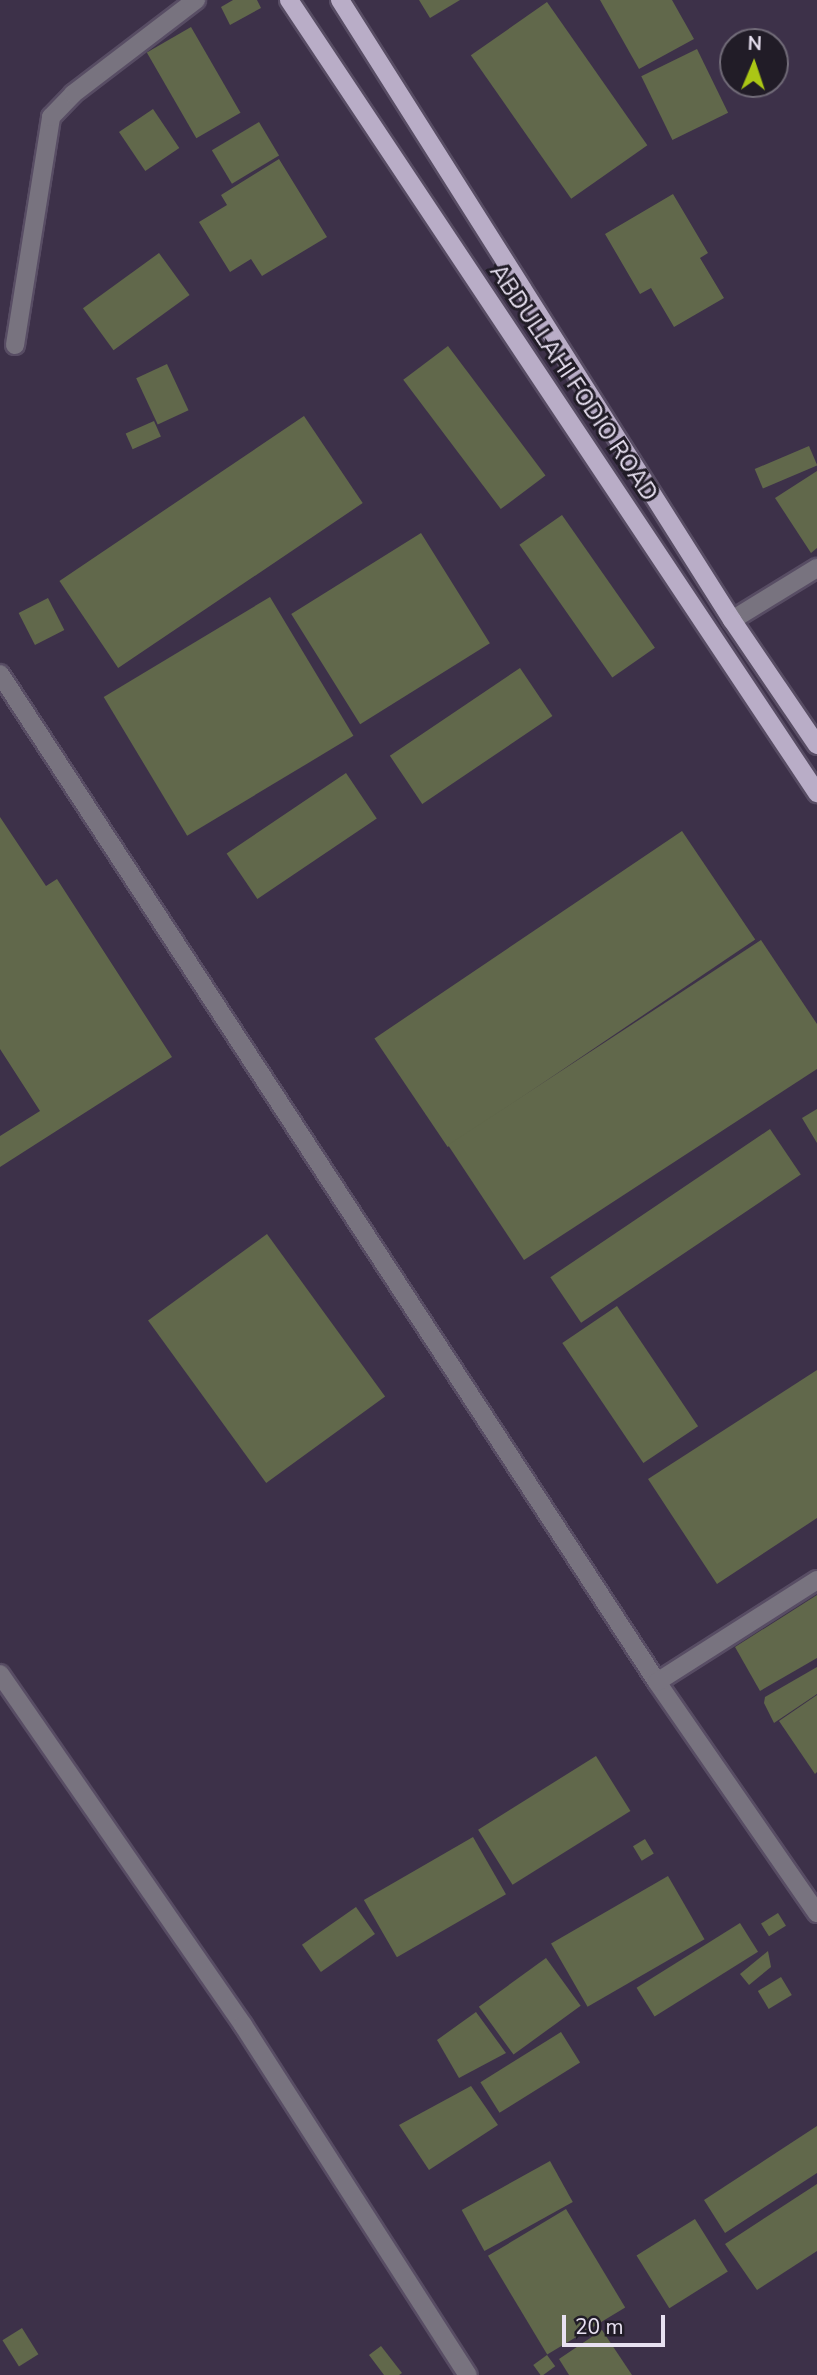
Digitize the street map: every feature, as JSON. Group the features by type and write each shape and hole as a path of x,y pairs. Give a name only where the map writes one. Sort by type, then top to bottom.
{"main road":[{"name":"ABDULLAHI FODIO ROAD","path":"289,0 817,793"},
{"name":"ABDULLAHI FODIO ROAD","path":"340,0 732,620 817,745"}],"street":[{"path":"15,345 51,117 73,94 197,0"},
{"path":"732,620 817,568"},
{"path":"0,674 657,1682 817,1913"},
{"path":"657,1682 817,1580"},
{"path":"0,1674 243,2025 468,2375"}],"building":[{"path":"233,0 257,0 261,8 230,25 221,7"},
{"path":"419,0 460,0 430,18"},
{"path":"600,0 672,0 694,39 639,69"},
{"path":"547,2 647,145 571,199 471,55"},
{"path":"191,27 240,113 196,138 147,52"},
{"path":"697,49 728,113 672,140 641,76"},
{"path":"153,109 179,148 145,171 119,132"},
{"path":"259,122 279,155 232,184 212,150"},
{"path":"279,159 327,237 262,276 251,259 230,272 199,222 227,205 221,195"},
{"path":"673,194 708,253 700,258 724,298 674,327 651,288 640,294 605,234"},
{"path":"159,253 190,295 114,350 83,308"},
{"path":"448,346 545,475 501,509 403,380"},
{"path":"167,364 189,410 158,425 136,378"},
{"path":"304,416 363,503 118,668 59,581"},
{"path":"154,421 161,437 133,449 126,434"},
{"path":"809,446 817,465 763,488 755,469"},
{"path":"817,471 817,548 811,553 775,498"},
{"path":"562,515 655,648 612,678 519,545"},
{"path":"421,533 490,643 360,724 291,614"},
{"path":"270,597 353,736 187,836 104,697"},
{"path":"48,598 64,630 35,645 19,613"},
{"path":"520,668 552,716 422,804 390,756"},
{"path":"346,773 377,819 257,899 227,854"},
{"path":"0,817 46,886 57,879 172,1057 0,1167 0,1136 40,1111 0,1049"},
{"path":"682,831 755,940 448,1147 374,1038"},
{"path":"761,940 817,1024 817,1069 524,1260 448,1145"},
{"path":"817,1109 817,1143 802,1118"},
{"path":"770,1129 801,1175 581,1323 550,1277"},
{"path":"267,1234 385,1397 266,1483 148,1320"},
{"path":"617,1306 698,1426 643,1463 562,1343"},
{"path":"817,1370 817,1518 717,1584 648,1479"},
{"path":"817,1595 817,1658 760,1691 735,1647"},
{"path":"817,1667 817,1694 774,1723 764,1703 765,1697"},
{"path":"817,1695 817,1772 815,1774 779,1721"},
{"path":"596,1756 630,1811 513,1885 478,1830"},
{"path":"473,1837 506,1894 397,1957 364,1900"},
{"path":"645,1839 654,1854 642,1861 633,1846"},
{"path":"668,1876 704,1939 588,2007 551,1943"},
{"path":"356,1907 375,1934 321,1972 302,1945"},
{"path":"778,1913 786,1926 769,1936 761,1924"},
{"path":"740,1923 758,1952 655,2016 637,1988"},
{"path":"768,1951 771,1967 749,1985 740,1974"},
{"path":"546,1958 581,2006 514,2055 479,2007"},
{"path":"781,1977 792,1995 769,2009 758,1991"},
{"path":"476,2012 506,2053 459,2078 437,2040"},
{"path":"561,2032 580,2063 500,2113 480,2082"},
{"path":"471,2086 498,2125 429,2170 399,2125"},
{"path":"817,2126 817,2173 725,2233 704,2200"},
{"path":"550,2161 573,2202 484,2251 462,2210"},
{"path":"817,2184 817,2251 757,2290 725,2244"},
{"path":"566,2209 625,2308 547,2354 488,2256"},
{"path":"695,2219 728,2272 669,2308 636,2256"},
{"path":"22,2328 38,2354 19,2366 2,2340"},
{"path":"602,2330 632,2375 569,2375 559,2359"},
{"path":"381,2346 402,2373 384,2375 369,2355"},
{"path":"547,2355 555,2366 541,2375 533,2365"}]}
